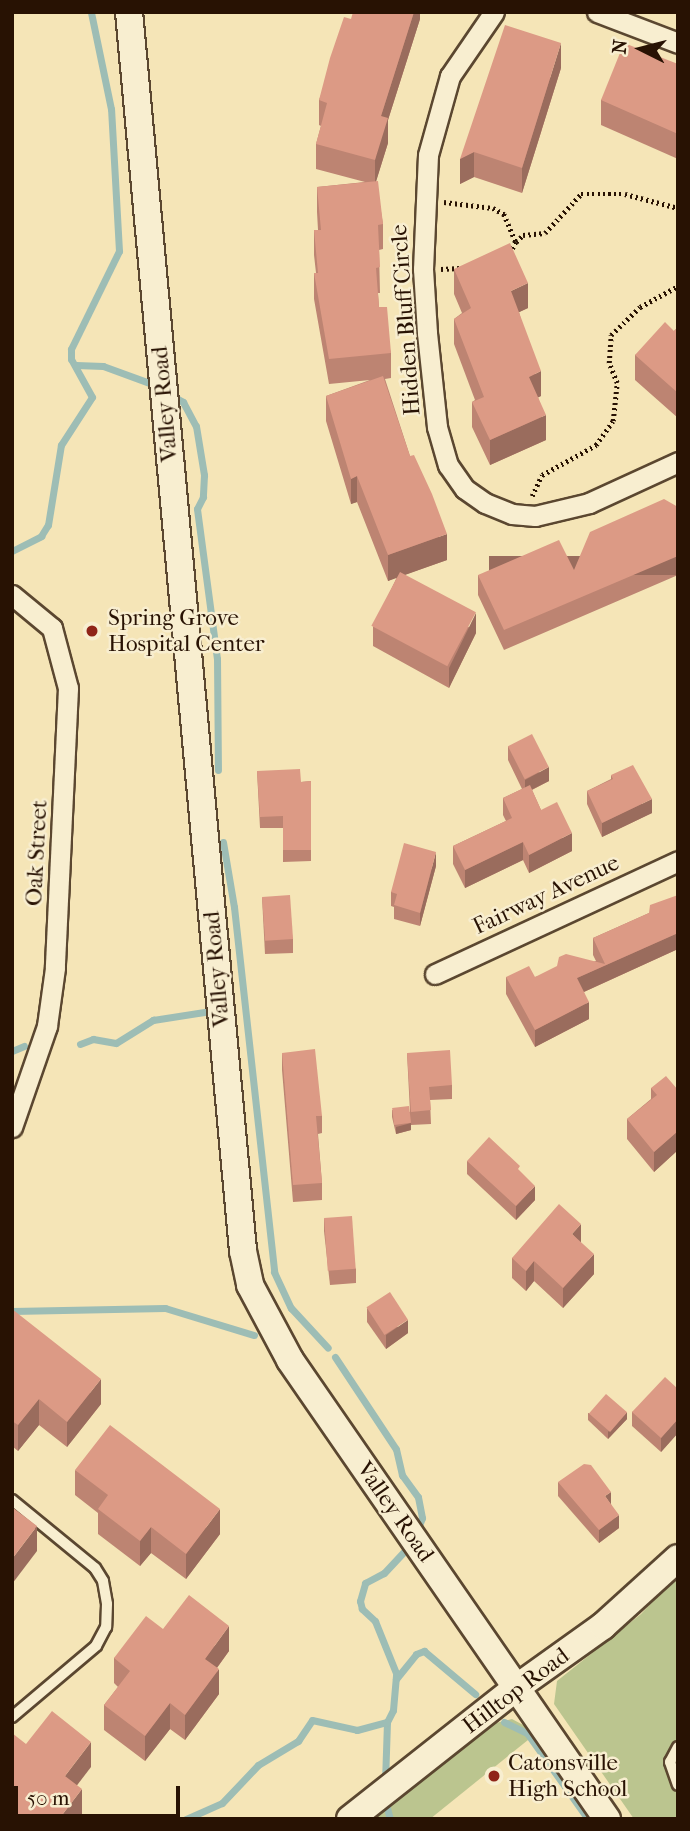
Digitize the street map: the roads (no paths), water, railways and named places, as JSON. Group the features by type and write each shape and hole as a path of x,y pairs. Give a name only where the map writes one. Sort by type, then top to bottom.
{"street":[{"name":"Valley Road","path":"129,12 243,1251 250,1285 266,1320 607,1819"},
{"name":"Hidden Bluff Circle","path":"494,12 450,76 428,155 423,199 423,269 437,427 448,465 466,489 485,503 512,514 535,516 589,503 678,462"},
{"path":"597,12 678,43"},
{"name":"Oak Street","path":"12,595 52,628 68,688 55,968 47,1026 12,1128"},
{"name":"Fairway Avenue","path":"435,974 678,861"},
{"name":"Hilltop Road","path":"350,1819 516,1688 604,1626 678,1558"}],"lane":[{"path":"12,1500 95,1568 107,1604 106,1627 96,1646 12,1717"},
{"path":"678,1747 670,1762 678,1785"}],"waterway":[{"path":"12,551 41,536 48,525 61,445 92,397 71,359 71,349 119,251 111,109 91,12"},
{"path":"76,365 103,366 155,385"},
{"path":"171,395 183,402 196,426 204,475 203,497 197,509 217,659 218,770"},
{"path":"223,842 234,907 274,1272 291,1308 328,1348"},
{"path":"80,1044 93,1039 116,1043 153,1020 204,1012"},
{"path":"12,1051 24,1046"},
{"path":"12,1311 165,1308 254,1335"},
{"path":"335,1357 396,1449 402,1475 418,1497 422,1518 416,1533"},
{"path":"385,1782 387,1722 393,1710 396,1673 375,1621 362,1609 360,1601 365,1583 384,1573 411,1544"},
{"path":"396,1679 416,1654 424,1651 475,1694"},
{"path":"186,1819 222,1803 258,1765 298,1741 312,1720 357,1730 387,1722"},
{"path":"504,1722 527,1733 588,1819"},
{"path":"387,1808 390,1819"}],"place":[{"name":"Spring Grove Hospital Center","path":"92,631"},
{"name":"Catonsville High School","path":"494,1776"}]}
